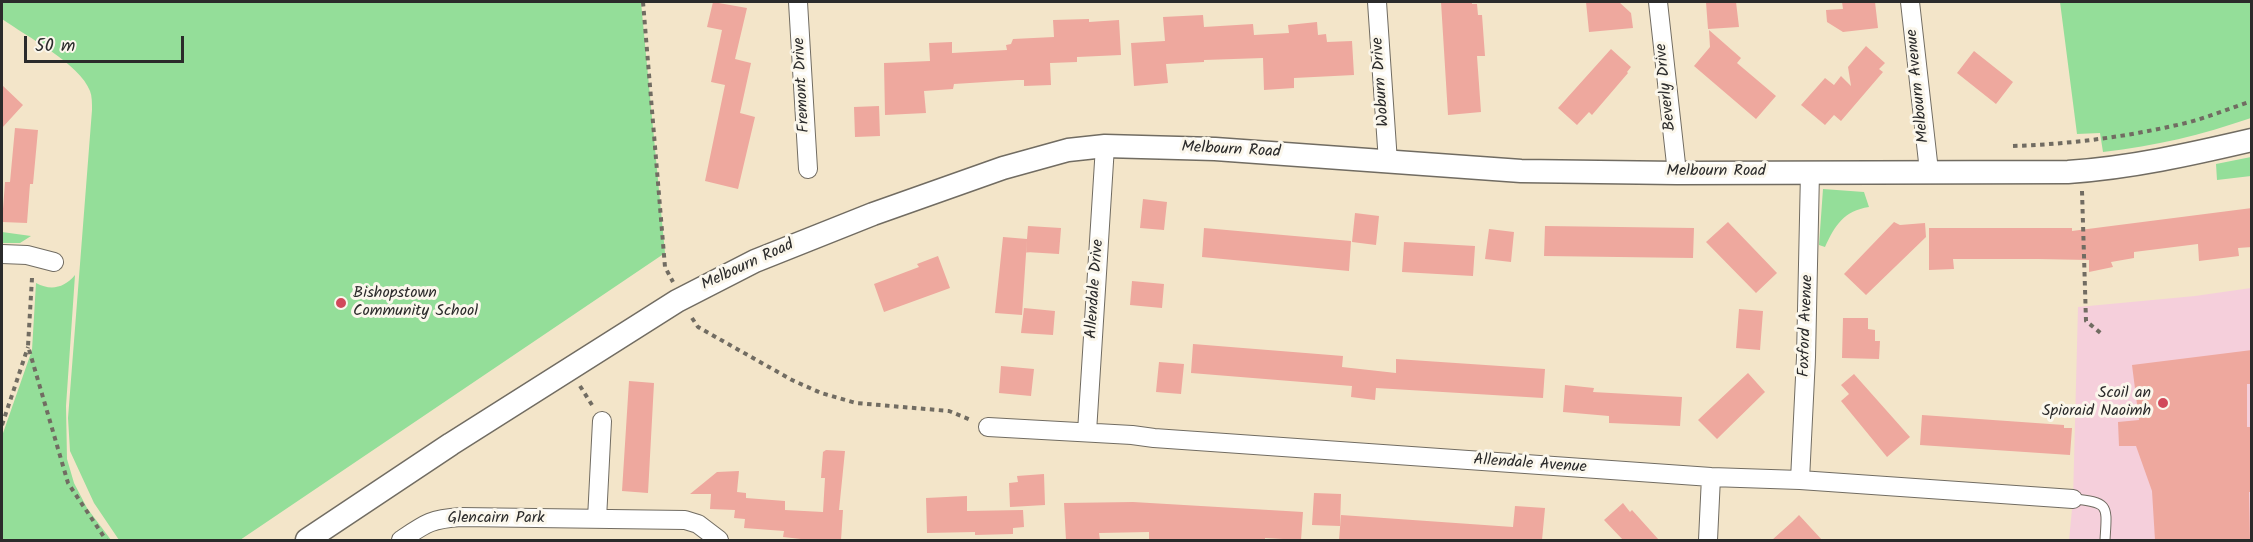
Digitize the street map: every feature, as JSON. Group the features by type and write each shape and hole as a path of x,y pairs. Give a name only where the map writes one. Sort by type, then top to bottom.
{"street":[{"name":"Fremont Drive","path":"798,2 808,169"},
{"name":"Woburn Drive","path":"1377,2 1388,162"},
{"name":"Beverly Drive","path":"1658,2 1677,173"},
{"name":"Melbourn Avenue","path":"1910,2 1929,171"},
{"name":"Melbourn Road","path":"307,540 451,444 681,299 755,261 873,214 1034,159 1068,150 1105,146 1215,149 1521,171 1677,173 2081,171 2155,160 2252,140"},
{"name":"Allendale Drive","path":"1087,432 1105,146"},
{"name":"Foxford Avenue","path":"1800,480 1810,172"},
{"path":"2,254 27,255 54,262"},
{"path":"597,519 602,421"},
{"name":"Allendale Avenue","path":"988,427 1087,432 1711,477 1800,480 2073,499"},
{"path":"1708,540 1711,477"},
{"name":"Glencairn Park","path":"401,540 426,523 443,518 685,520 698,524 719,540"}],"lane":[{"path":"2073,499 2096,501 2102,505 2106,511 2105,540"}],"path":[{"path":"643,2 665,267 698,327 792,380 821,393 856,403 949,411 988,427"},
{"path":"2013,146 2067,144 2122,136 2192,121 2252,101"},
{"path":"2083,228 2086,321 2103,335"},
{"path":"2,425 28,346 32,278"},
{"path":"28,346 68,483 106,540"},
{"path":"570,369 602,421"}],"shaded area":[{"name":"Scoil an Spioraid Naoimh","path":"2251,288 2251,540 2069,540 2073,499 2078,307 2195,296"}],"green space":[{"name":"Bishopstown Community School","path":"2,2 641,2 665,253 240,540 119,540 94,503 70,451 68,418 92,110 91,95 84,81 64,61 2,19"},
{"path":"2060,2 2251,2 2251,118 2178,139 2103,152 2100,133 2077,134"},
{"path":"2251,157 2251,176 2217,180 2216,164"},
{"path":"1823,189 1864,192 1869,207 1853,212 1841,220 1825,247 1819,245"},
{"path":"2,232 31,236 20,243 2,243"},
{"path":"75,275 66,406 67,459 74,483 87,508 111,540 2,540 2,436 32,350 36,283 47,287 57,287"}],"building":[{"path":"713,2 747,8 735,59 751,63 740,113 755,117 738,189 705,181 725,85 711,82 722,30 707,27"},
{"path":"1441,2 1472,2 1472,4 1477,4 1478,15 1482,15 1485,56 1477,56 1481,112 1448,115"},
{"path":"1586,2 1619,2 1631,13 1633,28 1589,32"},
{"path":"1706,2 1736,2 1739,27 1708,29"},
{"path":"1842,2 1875,2 1878,28 1843,32 1827,22 1826,10 1843,9"},
{"path":"1203,15 1204,27 1253,24 1254,35 1289,33 1288,25 1317,22 1318,35 1326,34 1327,42 1352,41 1354,75 1294,78 1294,88 1264,90 1263,58 1204,60 1204,62 1166,64 1168,83 1134,86 1131,43 1165,41 1163,17"},
{"path":"1089,19 1089,22 1119,20 1121,55 1077,57 1077,62 1050,63 1051,85 1024,86 1024,80 1017,80 954,84 953,89 924,91 926,113 885,115 884,63 930,61 929,43 952,42 952,53 1007,50 1006,45 1011,44 1013,39 1054,37 1053,20"},
{"path":"1709,30 1741,58 1737,63 1776,96 1756,119 1694,66 1710,47"},
{"path":"1866,46 1885,63 1879,69 1883,72 1841,121 1834,115 1825,125 1801,105 1825,78 1834,85 1841,76 1851,86 1848,67"},
{"path":"1611,49 1631,67 1592,115 1589,112 1577,125 1558,108"},
{"path":"1974,51 2013,82 1996,104 1957,73"},
{"path":"2,85 23,105 2,128"},
{"path":"879,106 880,136 855,137 854,107"},
{"path":"15,128 38,130 27,223 2,222 5,182 10,182"},
{"path":"1143,199 1167,202 1164,230 1140,228"},
{"path":"2252,208 2252,247 2238,248 2239,256 2199,261 2198,244 2134,252 2134,258 2111,262 2113,267 2089,272 2089,260 2038,259 1953,259 1954,269 1929,270 1929,228 2072,228 2072,231"},
{"path":"1355,213 1379,216 1376,245 1352,242"},
{"path":"1728,222 1777,273 1756,293 1706,242"},
{"path":"1894,222 1900,225 1925,223 1926,237 1866,295 1844,274"},
{"path":"1028,226 1061,228 1059,254 1026,252"},
{"path":"1545,226 1694,228 1693,258 1544,256"},
{"path":"1204,228 1351,241 1349,271 1202,257"},
{"path":"1489,229 1514,232 1511,262 1485,259"},
{"path":"1003,237 1027,239 1022,315 995,313"},
{"path":"1404,242 1475,246 1473,276 1402,272"},
{"path":"938,256 950,288 884,312 874,284 919,267 917,264"},
{"path":"1132,281 1164,284 1162,308 1130,305"},
{"path":"1024,308 1055,311 1053,335 1021,333"},
{"path":"1739,309 1763,311 1760,350 1736,348"},
{"path":"1843,318 1868,318 1868,329 1875,330 1875,341 1880,341 1879,359 1842,358"},
{"path":"1193,344 1343,356 1342,367 1396,373 1396,359 1545,369 1543,398 1376,388 1375,400 1351,397 1352,386 1191,373"},
{"path":"2252,350 2252,384 2247,384 2247,427 2252,427 2252,492 2249,492 2250,540 2155,540 2152,491 2136,446 2119,446 2118,422 2139,420 2132,365"},
{"path":"1159,362 1184,364 1181,394 1156,392"},
{"path":"1001,366 1034,369 1031,396 999,393"},
{"path":"1748,373 1765,392 1717,439 1698,420"},
{"path":"1854,374 1910,437 1887,457 1841,401 1849,394 1841,385"},
{"path":"629,381 654,383 648,493 622,491"},
{"path":"1565,385 1594,388 1593,392 1682,397 1680,426 1609,423 1609,416 1563,412"},
{"path":"1922,415 2064,425 2064,428 2072,428 2070,455 1920,445"},
{"path":"826,450 845,451 839,510 843,510 841,540 801,540 783,537 784,531 744,528 745,519 734,518 735,510 710,509 711,494 690,494 717,472 739,471 737,492 746,493 746,498 785,501 785,510 823,512 825,478 821,478 823,452"},
{"path":"1044,474 1045,505 1010,507 1009,483 1018,482 1017,476"},
{"path":"1314,493 1341,494 1340,526 1312,525"},
{"path":"967,496 967,511 1023,510 1024,527 1013,528 1013,534 927,533 926,498"},
{"path":"1133,502 1303,512 1301,540 1265,538 1265,540 1149,540 1149,532 1099,533 1100,540 1066,540 1064,503"},
{"path":"1623,503 1659,540 1623,540 1604,520"},
{"path":"1515,506 1545,508 1542,540 1339,540 1341,515 1513,527"},
{"path":"1799,515 1822,540 1772,540 1792,522"}],"place":[{"name":"Bishopstown Community School","path":"341,303"},
{"name":"Scoil an Spioraid Naoimh","path":"2163,403"}]}
